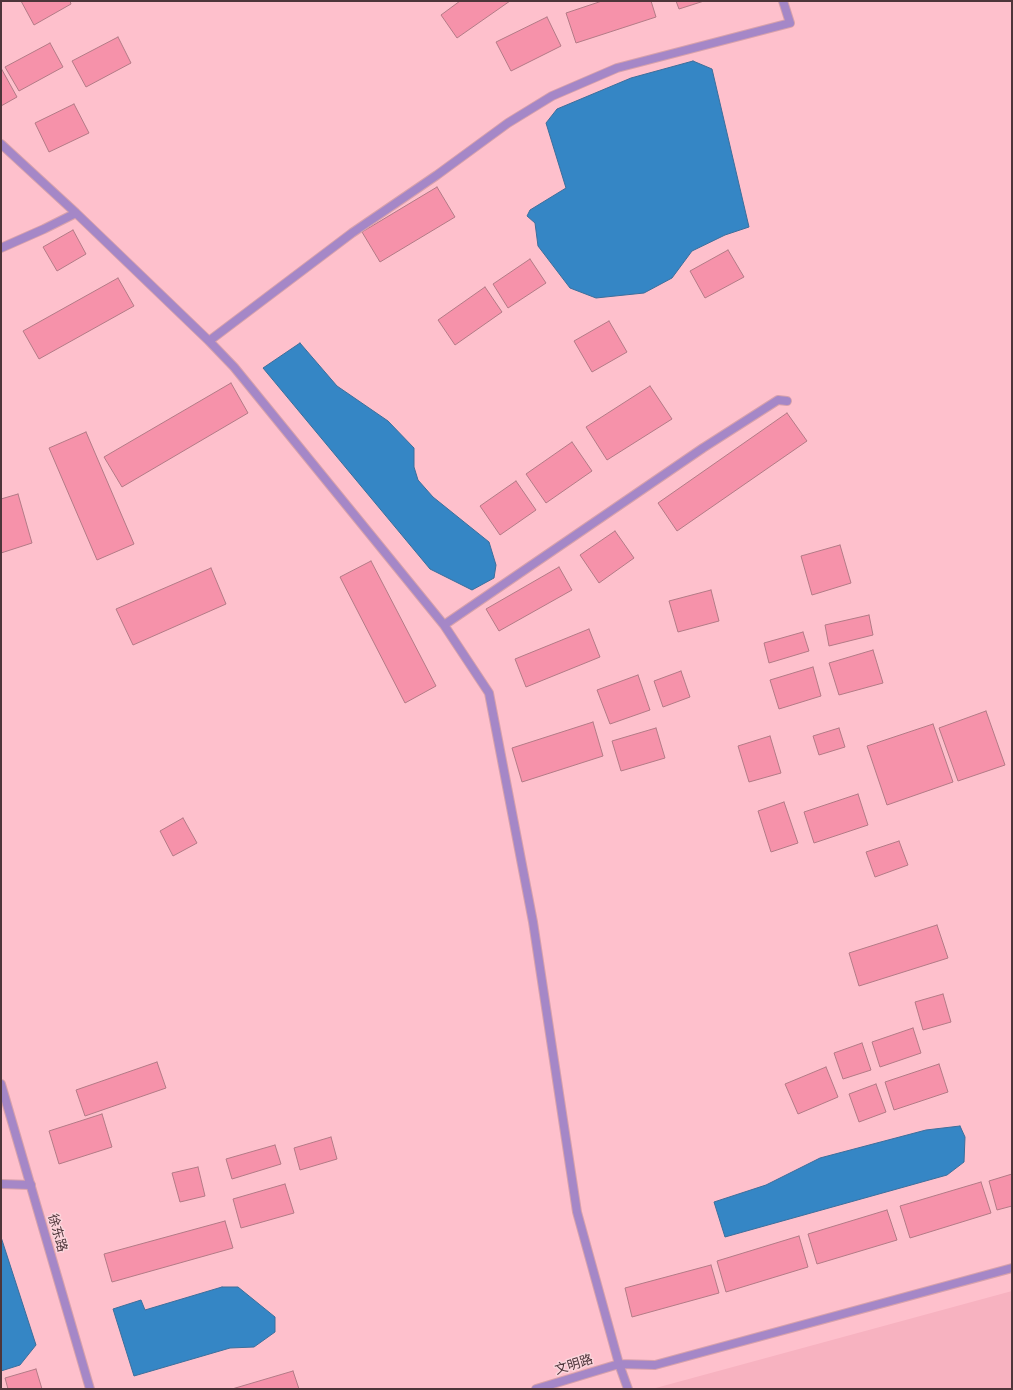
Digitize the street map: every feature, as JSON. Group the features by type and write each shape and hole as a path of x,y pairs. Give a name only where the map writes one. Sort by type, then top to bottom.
{"street":[{"path":"208,341 352,232 437,175 508,124 552,96 617,68 790,23 783,1"},
{"path":"1,144 76,212 234,367 444,625 489,693 533,922 577,1212 619,1364 628,1389"},
{"path":"1,248 44,229 76,212"},
{"path":"444,625 703,448 778,400 787,401"},
{"name":"徐东路","path":"1,1084 90,1389"},
{"path":"1,1184 31,1185"},
{"name":"文明路","path":"536,1389 619,1364 655,1365 1012,1268"}],"shaded area":[{"path":"1012,1291 1012,1389 652,1389"}],"water":[{"path":"693,61 712,69 749,227 725,235 692,251 672,278 644,293 596,298 570,288 538,246 535,223 527,216 530,210 566,188 546,123 557,109 631,78"},
{"path":"300,343 337,386 388,421 414,448 414,467 418,480 433,497 489,542 496,565 494,578 472,590 430,569 263,368"},
{"path":"960,1126 965,1137 964,1162 947,1175 725,1237 714,1202 766,1185 820,1158 926,1130"},
{"path":"1,1237 36,1345 20,1365 1,1371"},
{"path":"222,1287 238,1287 275,1317 275,1332 254,1347 230,1348 134,1376 113,1309 141,1300 145,1310"}],"building":[{"path":"21,1 70,1 71,4 34,25"},
{"path":"460,1 510,1 457,38 441,15"},
{"path":"602,1 651,1 656,17 576,43 566,13"},
{"path":"676,1 704,1 679,9"},
{"path":"547,17 561,46 511,71 496,42"},
{"path":"118,37 131,63 86,87 72,61"},
{"path":"50,43 63,67 19,91 5,67"},
{"path":"1,68 17,97 1,106"},
{"path":"74,104 89,133 49,152 35,123"},
{"path":"437,187 455,217 380,262 362,232"},
{"path":"73,230 86,254 57,271 43,247"},
{"path":"728,250 744,277 705,298 690,271"},
{"path":"530,259 546,283 508,308 493,284"},
{"path":"118,278 134,306 39,359 23,331"},
{"path":"485,287 502,312 455,345 438,320"},
{"path":"609,321 627,352 592,372 574,341"},
{"path":"231,383 248,413 122,487 104,457"},
{"path":"650,386 672,419 607,460 586,427"},
{"path":"787,413 807,441 677,531 658,503"},
{"path":"86,432 134,544 97,560 49,448"},
{"path":"572,442 592,471 546,503 526,474"},
{"path":"516,481 536,510 500,535 480,506"},
{"path":"18,494 32,543 1,553 1,499"},
{"path":"615,531 634,558 599,583 580,555"},
{"path":"840,545 851,583 812,595 801,556"},
{"path":"371,561 436,686 405,703 340,577"},
{"path":"559,567 572,590 499,631 486,609"},
{"path":"211,568 226,604 133,645 116,609"},
{"path":"711,590 719,621 678,632 669,601"},
{"path":"869,615 873,635 829,646 825,625"},
{"path":"589,629 600,657 526,687 515,659"},
{"path":"803,632 809,651 769,663 764,643"},
{"path":"873,650 883,683 839,695 829,663"},
{"path":"813,667 821,696 779,709 770,680"},
{"path":"681,671 690,697 663,707 654,681"},
{"path":"638,675 650,710 610,724 597,690"},
{"path":"986,711 1005,765 958,781 939,728"},
{"path":"593,722 603,756 522,782 512,748"},
{"path":"933,724 953,782 887,805 867,746"},
{"path":"656,728 665,758 621,771 612,741"},
{"path":"839,728 845,747 819,755 813,736"},
{"path":"770,736 781,773 749,782 738,746"},
{"path":"858,794 868,825 814,843 804,812"},
{"path":"784,802 798,843 771,852 758,811"},
{"path":"183,818 197,843 173,856 160,831"},
{"path":"899,841 908,865 875,877 866,852"},
{"path":"937,925 948,958 859,986 849,953"},
{"path":"943,994 951,1022 923,1030 915,1002"},
{"path":"913,1028 921,1053 880,1067 872,1042"},
{"path":"862,1043 871,1070 843,1079 834,1053"},
{"path":"157,1062 166,1088 85,1116 76,1090"},
{"path":"939,1064 948,1092 894,1110 885,1082"},
{"path":"826,1067 838,1097 798,1114 785,1084"},
{"path":"876,1084 886,1112 859,1122 849,1094"},
{"path":"102,1114 112,1147 59,1164 49,1131"},
{"path":"331,1137 337,1159 300,1170 294,1148"},
{"path":"275,1145 281,1164 232,1179 226,1159"},
{"path":"198,1167 205,1196 180,1202 172,1173"},
{"path":"1012,1174 1012,1206 997,1210 989,1181"},
{"path":"981,1182 991,1213 910,1238 900,1206"},
{"path":"285,1184 294,1213 241,1228 233,1199"},
{"path":"887,1210 897,1240 817,1264 808,1234"},
{"path":"225,1221 233,1248 112,1282 104,1254"},
{"path":"799,1236 808,1267 726,1292 717,1261"},
{"path":"711,1265 719,1293 632,1317 625,1288"},
{"path":"36,1369 42,1389 8,1389 5,1378"},
{"path":"293,1371 299,1389 232,1389"}]}
